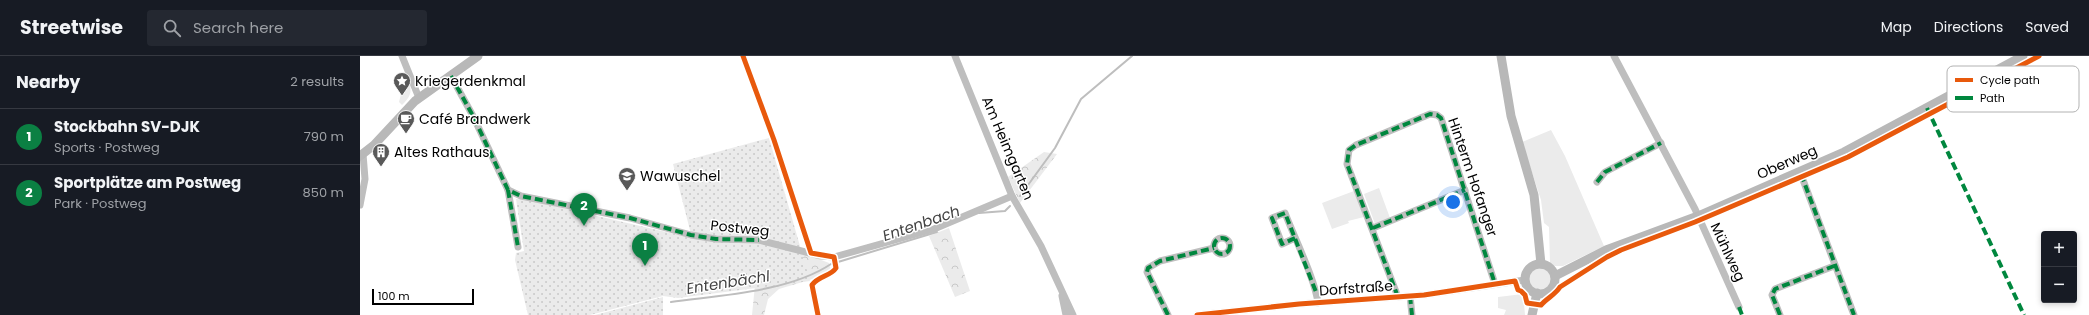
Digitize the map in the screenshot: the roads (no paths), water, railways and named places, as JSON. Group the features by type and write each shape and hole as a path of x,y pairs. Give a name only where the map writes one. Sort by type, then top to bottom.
{"street":[{"path":"402,56 419,98"},
{"path":"360,205 365,179 361,155 374,145 419,98 478,56"},
{"name":"Am Heimgarten","path":"955,56 1012,196 1040,246 1073,315"},
{"path":"1501,56 1501,69 1511,116 1534,195 1541,264"},
{"name":"Mühlweg","path":"1614,56 1662,143 1698,216 1739,307"},
{"name":"Oberweg","path":"2004,66 2023,56"},
{"path":"451,76 473,116 508,190 518,247"},
{"name":"Oberweg","path":"1555,276 1606,250 1698,216 1800,172 1882,132 1947,97"},
{"name":"Hinterm Hofanger","path":"1398,297 1373,228 1347,164 1349,150 1430,114 1437,115 1442,118 1495,284"},
{"path":"1597,182 1604,172 1662,143"},
{"path":"1800,172 1834,266 1854,315"},
{"name":"Postweg","path":"508,190 521,196 630,218 691,235 716,239 759,240 821,256 834,257 934,229 1012,196"},
{"path":"1373,228 1465,190"},
{"name":"Dorfstraße","path":"1295,238 1316,292 1318,303"},
{"path":"1168,315 1147,272 1148,268 1160,261 1214,248"},
{"path":"1541,264 1548,266 1555,276 1555,281 1550,290 1542,294 1529,289 1525,280 1529,268 1541,264"},
{"path":"1780,315 1772,295 1775,289 1834,266"},
{"name":"Dorfstraße","path":"1197,315 1318,303 1410,296 1525,280"},
{"name":"Am Heimgarten","path":"1061,292 1066,315"},
{"path":"1532,315 1537,293"},
{"name":"Dorfstraße","path":"1410,296 1412,312 1417,315"}],"waterway":[{"name":"Entenbach","path":"1020,196 1055,148 1081,99 1132,56"},
{"name":"Entenbach","path":"979,213 1005,211 1010,206"},
{"name":"Entenbach","path":"838,262 937,232"},
{"name":"Entenbächl","path":"671,302 754,291 795,281 831,264"}],"place":[{"name":"Kriegerdenkmal","path":"402,96"},
{"name":"Café Brandwerk","path":"406,134"},
{"name":"Altes Rathaus","path":"381,167"},
{"name":"Wawuschel","path":"627,191"},
{"name":"Sportplätze am Postweg","path":"584,226"},
{"name":"Stockbahn SV-DJK","path":"645,266"}]}
